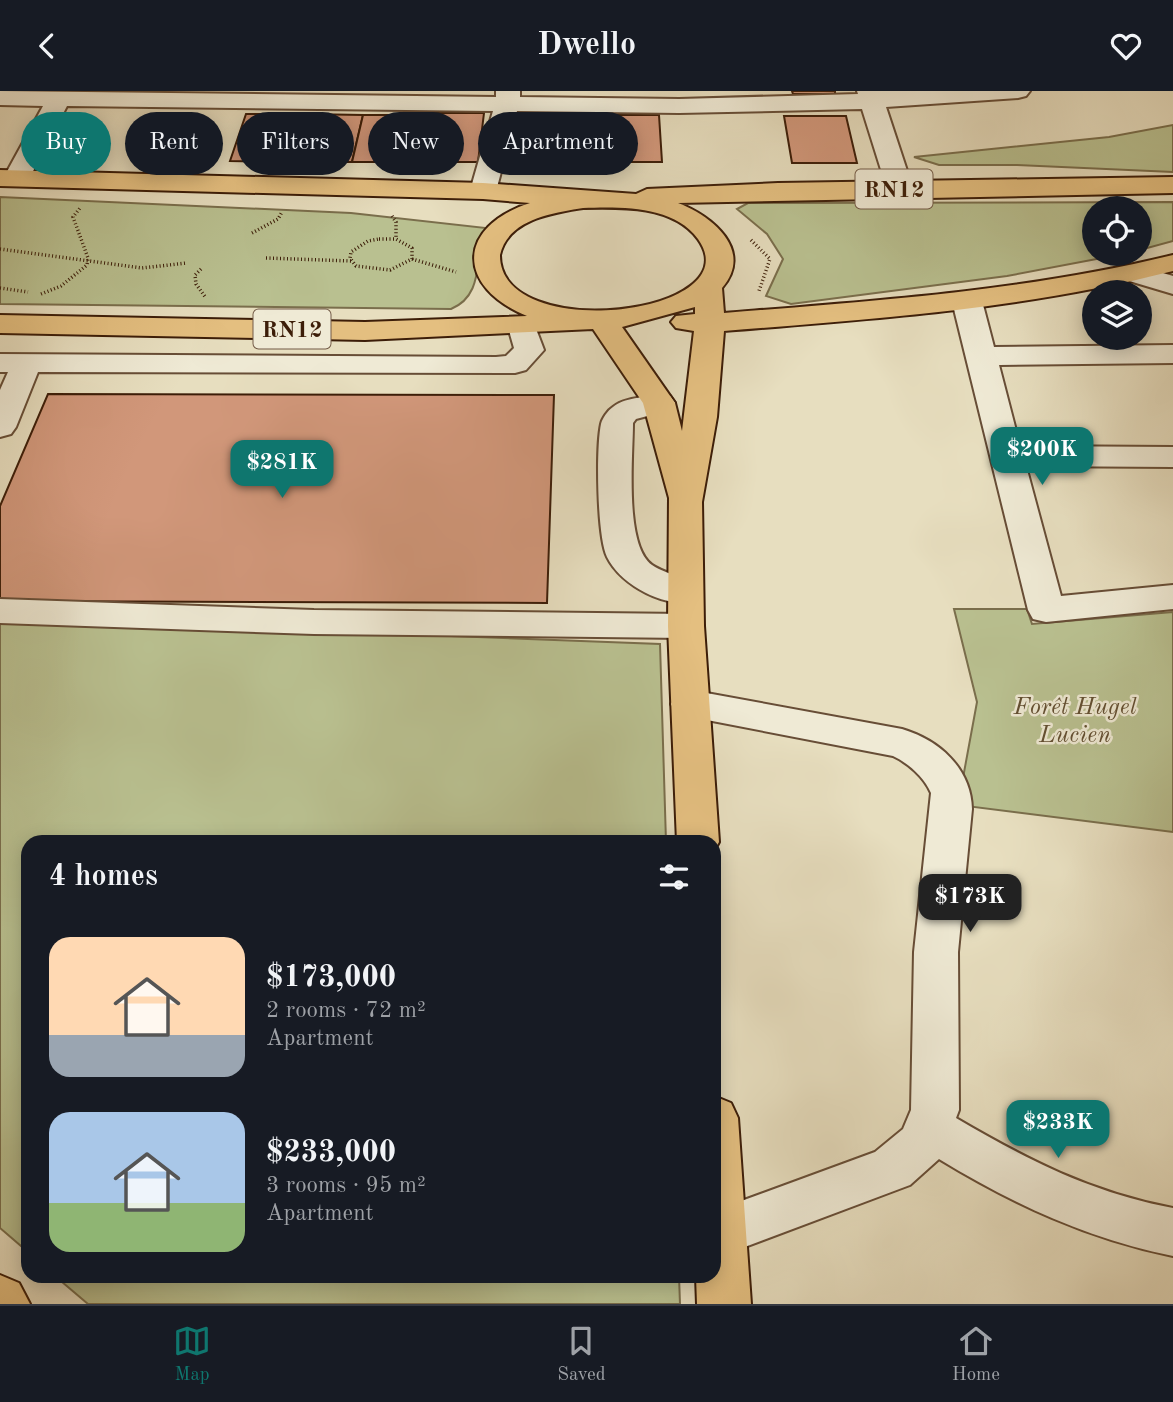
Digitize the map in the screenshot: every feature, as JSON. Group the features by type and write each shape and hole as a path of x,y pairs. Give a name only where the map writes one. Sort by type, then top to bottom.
{"main road":[{"path":"8,177 483,191 583,201"},
{"name":"RN12","path":"615,200 727,191 900,189 1064,192 1173,185"},
{"path":"615,200 660,207 684,215 703,227 716,241 721,257 719,273 708,288 666,309 603,320 541,311 516,301 498,287 488,272 485,256 491,240 504,226 523,215 547,206 615,200"},
{"name":"RN12","path":"0,324 337,329 523,327 603,320 710,323 967,302 1136,274 1173,263"},
{"path":"698,835 685,609 685,502 701,417 710,323 708,288"},
{"path":"603,320 659,403 685,502"},
{"path":"721,1232 724,1304"}],"street":[{"path":"0,98 61,95 208,95 678,98 1018,91"},
{"path":"8,177 61,95"},
{"path":"871,96 900,189"},
{"path":"483,191 508,98"},
{"path":"1136,274 1173,285"},
{"path":"967,302 984,356 1005,456 1046,610 1173,597"},
{"path":"0,427 13,363 496,366 515,363 529,350 523,327"},
{"path":"984,356 1173,354"},
{"path":"659,403 625,412 617,422 620,549 634,569 685,609"},
{"path":"1005,456 1173,457"},
{"path":"0,611 314,622 685,609"},
{"path":"690,704 902,743 920,752 945,778 951,793 937,939 934,1026 937,1092 930,1128 915,1151 892,1169 721,1232"},
{"path":"930,1128 1057,1200 1108,1219 1173,1233"}],"path":[{"path":"0,288 39,294 78,275 87,265 88,258 73,217 88,198"},
{"path":"252,233 278,219 285,207 273,207"},
{"path":"396,239 396,222 390,213 402,214"},
{"path":"352,261 351,252 368,241 396,239 412,248 412,260"},
{"path":"0,249 88,258 142,268 162,268 187,263"},
{"path":"266,258 352,261 365,269 379,271 397,268 412,260 463,274"},
{"path":"201,269 195,275 195,284 210,303"}],"green space":[{"path":"1173,125 1173,172 1017,165 939,165 914,157 1109,137"},
{"path":"0,197 351,213 486,228 474,285 462,303 451,309 0,304"},
{"path":"1082,202 1082,262 1007,276 791,304 766,296 783,259 767,234 737,209 748,203"},
{"path":"1152,202 1173,202 1173,241 1152,247"},
{"name":"Forêt Hugel Lucien","path":"954,609 1027,609 1032,624 1173,612 1173,832 958,805 977,702"},
{"path":"0,619 660,644 666,835 21,835 21,1246 0,1228"},
{"path":"63,1283 679,1283 680,1304 88,1304"}],"building":[{"path":"792,91 835,91 835,94 793,94"},
{"path":"464,113 478,113 478,162 464,162"},
{"path":"354,115 363,115 354,153"},
{"path":"363,115 368,115 368,162 354,162"},
{"path":"638,115 659,115 662,162 638,162"},
{"path":"784,116 846,116 857,163 792,163"},
{"path":"237,140 237,161 230,161"},
{"path":"48,394 554,395 547,603 0,601 0,506"}]}
